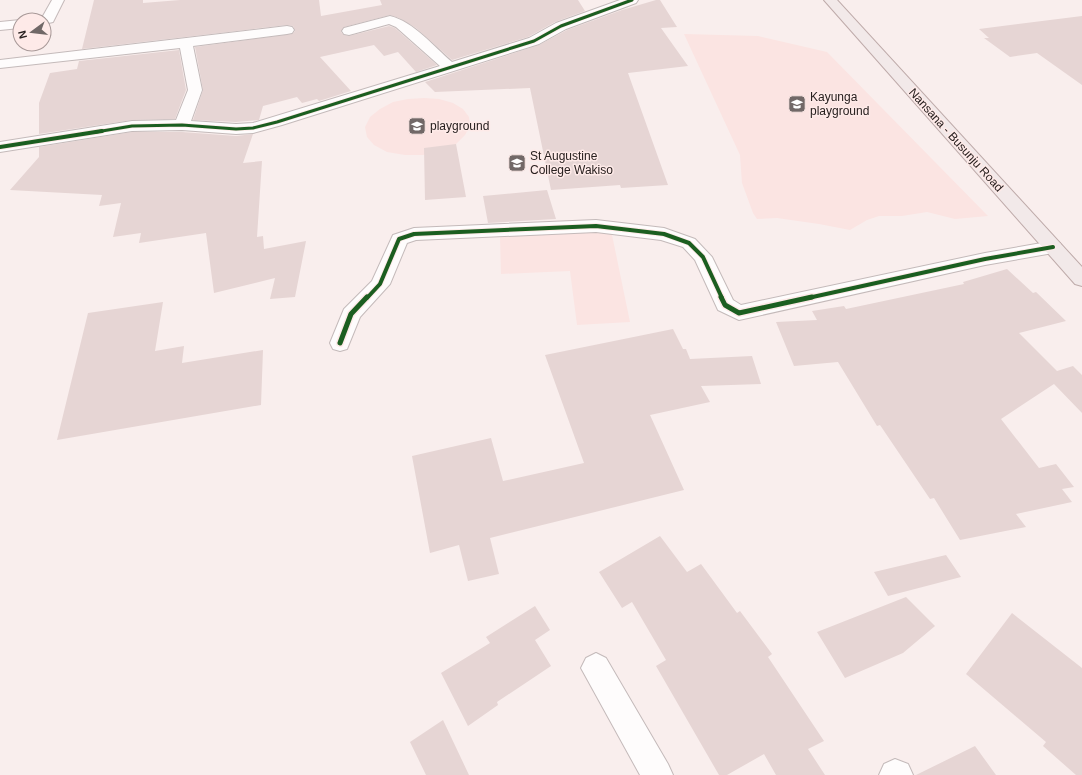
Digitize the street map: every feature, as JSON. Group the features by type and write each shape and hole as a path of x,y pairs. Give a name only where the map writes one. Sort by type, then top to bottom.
{"main road":[{"name":"Nansana - Busunju Road","path":"830,0 1082,279"}],"street":[{"path":"52,12 58,0"},
{"path":"0,147 132,126 182,125 236,129 253,128 277,122 534,41 561,26 632,0"},
{"path":"349,31 390,20 401,24 450,68"},
{"path":"0,26 12,25"},
{"path":"0,64 287,30"},
{"path":"182,125 195,90 185,43"},
{"path":"340,343 351,314 380,284 399,239 414,234 596,226 664,234 690,243 703,257 724,305 739,313 985,259 1053,247"},
{"path":"596,668 657,775"}],"shaded area":[{"name":"Kayunga playground","path":"684,34 758,36 827,52 988,216 955,219 927,212 902,216 879,216 867,220 850,230 777,218 757,219 753,213 742,183 740,155"},
{"name":"playground","path":"424,98 439,99 453,103 463,109 469,117 470,126 465,135 456,144 441,151 423,155 405,155 387,152 374,145 367,137 365,127 370,117 380,109 393,102"},
{"path":"611,230 630,322 577,325 570,271 501,274 500,236"}],"building":[{"path":"94,0 143,0 143,3 180,0 319,0 321,16 382,5 380,0 578,0 585,11 555,22 528,37 452,60 416,28 399,18 390,15 344,27 341,32 344,35 349,36 389,26 395,28 437,65 416,72 398,52 384,56 374,45 320,57 351,91 319,101 317,99 302,103 297,97 263,106 259,120 236,122 193,120 203,90 195,47 292,34 295,31 293,26 287,25 82,49"},
{"path":"660,0 677,27 661,28 688,66 628,73 668,185 621,188 620,185 551,190 530,88 435,92 425,82 539,45 567,30 622,10"},
{"path":"1082,16 1082,85 1037,53 1010,57 984,38 989,38 979,29"},
{"path":"179,50 186,90 175,119 132,120 39,134 39,103 50,73 77,69 79,61"},
{"path":"132,132 182,132 236,136 253,134 243,163 262,161 257,237 263,236 264,249 306,241 295,297 270,299 275,278 214,293 206,233 139,243 141,233 113,237 121,203 99,206 102,195 10,190 39,157 39,147"},
{"path":"456,144 466,197 425,200 424,148"},
{"path":"547,190 556,219 488,223 483,196"},
{"path":"1007,269 1033,293 1036,292 1066,321 1019,333 1057,371 1073,366 1082,375 1082,413 1054,384 1001,419 1039,468 1056,464 1074,487 1062,489 1072,502 1016,514 1026,527 960,540 934,498 930,499 880,425 877,426 838,362 794,366 776,322 817,320 812,311 844,306 846,309 964,284 963,282"},
{"path":"163,302 155,351 184,346 182,363 263,350 261,405 57,440 88,313"},
{"path":"673,329 683,349 686,349 690,359 752,356 761,384 701,386 710,402 650,415 684,490 490,538 499,574 468,581 459,545 430,553 412,456 491,438 503,481 584,463 545,355"},
{"path":"660,536 687,572 701,564 737,613 740,611 772,654 768,657 824,741 808,749 825,775 776,775 764,754 727,775 719,775 656,666 666,660 632,602 622,608 599,572"},
{"path":"946,555 961,577 888,596 874,572"},
{"path":"906,597 935,626 903,653 845,678 817,632"},
{"path":"535,606 550,630 535,640 551,666 497,702 498,705 468,726 441,673 490,643 486,637"},
{"path":"1012,613 1082,668 1082,775 1076,775 1043,746 1046,742 966,674"},
{"path":"443,720 469,775 426,775 410,742"},
{"path":"975,746 996,775 916,775"}],"cycle path":[{"path":"0,147 132,126 182,125 236,129 253,128 277,122 534,41 561,26 632,0"},
{"path":"340,343 351,314 380,284 399,239 414,234 596,226 664,234 689,243 703,257 725,305 739,313 985,259 1053,247"}],"place":[{"name":"Kayunga playground","path":"797,104"},
{"name":"playground","path":"417,126"},
{"name":"St Augustine College Wakiso","path":"517,163"}]}
